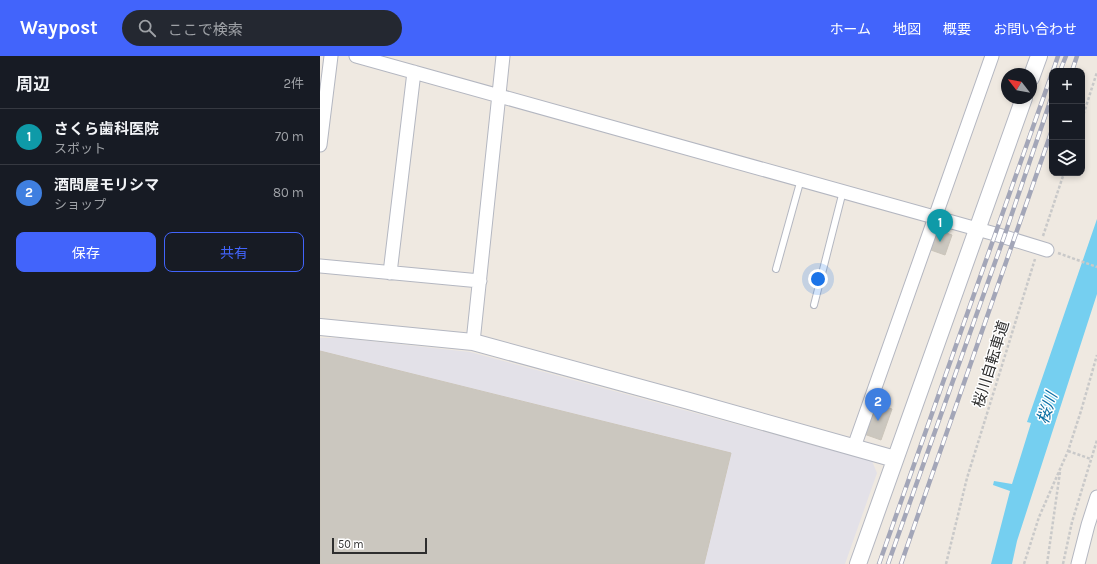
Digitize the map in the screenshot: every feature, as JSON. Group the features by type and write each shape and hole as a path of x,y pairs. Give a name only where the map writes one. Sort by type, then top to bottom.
{"street":[{"path":"320,144 331,56"},
{"path":"356,56 843,191 1043,249"},
{"path":"473,342 503,56"},
{"path":"854,447 992,56"},
{"path":"1035,68 1039,56"},
{"path":"390,273 414,72"},
{"path":"858,564 1022,104"},
{"path":"320,266 480,281"},
{"path":"320,327 473,342 895,459"},
{"path":"1078,564 1092,524 1097,497"}],"lane":[{"path":"776,269 801,180"},
{"path":"814,306 843,191"}],"path":[{"path":"1085,109 1097,72"},
{"name":"桜川自転車道","path":"946,564 967,478 1043,249 1063,176"},
{"path":"1043,249 1097,266"},
{"path":"1024,564 1039,517 1061,470 1068,451 1097,355"},
{"path":"1063,564 1072,522 1097,440"},
{"path":"1068,451 1091,459"},
{"path":"1047,564 1061,470"}],"shaded area":[{"path":"320,338 342,338 470,352 872,461 877,473 845,564 320,564"}],"water":[{"name":"桜川","path":"1097,219 1097,294 1017,541 1012,564 991,564 1010,491 993,485 994,481 1012,484 1031,423 1027,422"}],"building":[{"path":"935,229 952,235 945,255 928,249"},
{"path":"320,351 731,453 704,564 320,564"},
{"path":"875,403 892,409 881,440 864,434"}],"railway":[{"path":"1054,68 1058,56"},
{"path":"1061,68 1066,56"},
{"path":"1073,68 1077,56"},
{"path":"879,564 1049,82"},
{"path":"888,564 1004,237 1049,104"},
{"path":"901,564 1049,139"}],"place":[{"name":"さくら歯科医院","path":"940,242"},
{"name":"酒問屋モリシマ","path":"878,421"}]}
